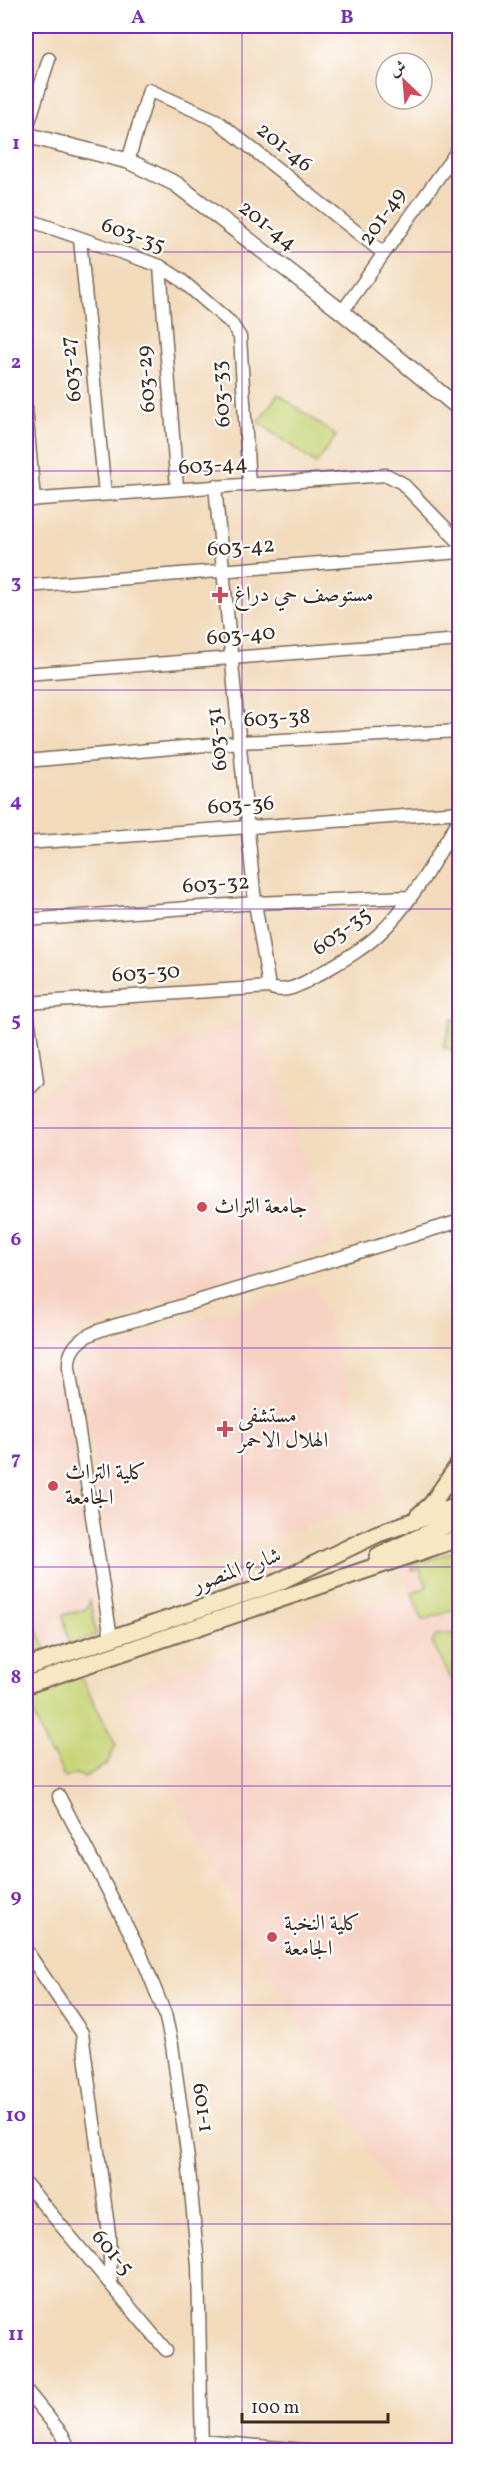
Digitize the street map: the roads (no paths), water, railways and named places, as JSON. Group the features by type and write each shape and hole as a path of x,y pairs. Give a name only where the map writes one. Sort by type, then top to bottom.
{"main road":[{"path":"411,1522 431,1505 459,1463"},
{"name":"شارع المنصور","path":"26,1667 276,1582 346,1547 459,1505"},
{"path":"315,1586 459,1519"},
{"name":"شارع المنصور","path":"26,1685 459,1538"}],"street":[{"path":"26,133 49,59"},
{"name":"201-46","path":"128,161 149,90 216,120 383,254"},
{"name":"201-44","path":"26,133 128,161 176,184 342,312 457,409"},
{"name":"201-49","path":"342,312 459,147"},
{"name":"603-35","path":"26,219 160,266 180,279 223,316 237,330 240,337"},
{"name":"603-27","path":"80,239 105,494"},
{"name":"603-29","path":"160,266 177,489"},
{"name":"603-33","path":"240,337 249,484"},
{"path":"26,408 30,500"},
{"name":"603-44","path":"30,500 387,475 402,483 459,543"},
{"name":"603-31","path":"215,486 255,903 269,987"},
{"name":"603-42","path":"26,586 459,552"},
{"name":"603-40","path":"26,674 459,640"},
{"name":"603-38","path":"26,761 240,742 459,731"},
{"name":"603-36","path":"26,843 459,812"},
{"name":"603-35","path":"269,987 276,991 286,990 327,970 376,937 392,921 439,854 459,818"},
{"name":"603-32","path":"26,920 255,903 409,897"},
{"name":"603-30","path":"26,1003 269,987"},
{"path":"26,1003 37,1081 26,1092"},
{"path":"111,1638 69,1368 70,1353 77,1341 90,1334 459,1221"},
{"name":"601-1","path":"59,1796 140,1952 165,2014 172,2045 188,2158 198,2265 202,2446"},
{"path":"26,1950 82,2033 109,2234 111,2285"},
{"name":"601-5","path":"26,2184 166,2350"},
{"path":"26,2390 62,2434 70,2451"},
{"path":"202,2446 304,2451"}],"place":[{"name":"مستوصف حي دراغ","path":"220,595"},
{"name":"جامعة التراث","path":"202,1207"},
{"name":"مستشفى الهلال الاحمر","path":"225,1429"},
{"name":"كلية التراث الجامعة","path":"53,1486"},
{"name":"كلية النخبة الجامعة","path":"272,1937"}]}
